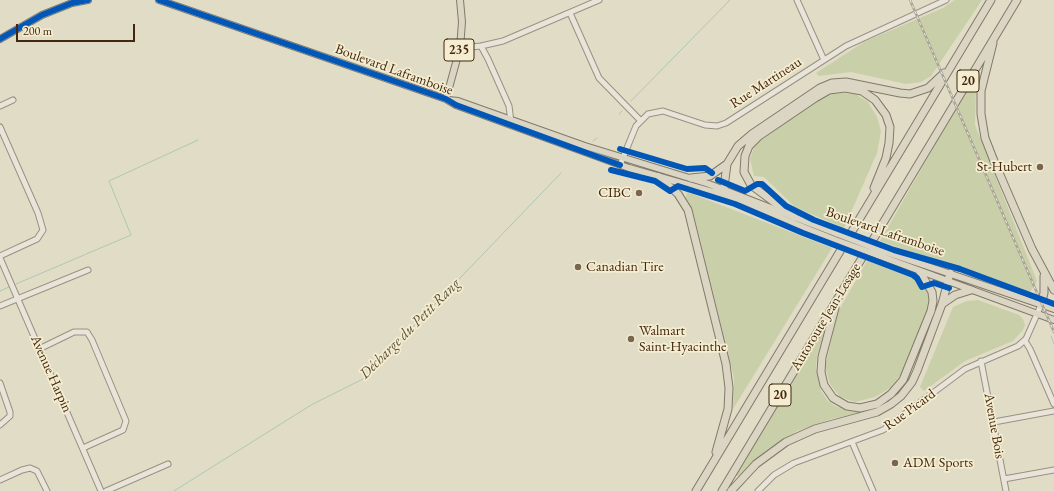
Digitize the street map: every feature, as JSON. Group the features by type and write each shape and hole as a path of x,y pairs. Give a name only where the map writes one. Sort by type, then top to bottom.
{"highway":[{"name":"Autoroute Jean-Lesage","path":"696,491 991,0"},
{"name":"Autoroute Jean-Lesage","path":"722,491 1017,0"},
{"path":"995,37 982,88 981,110 983,128 992,156 1044,274 1054,290"},
{"path":"723,192 727,164 734,151 744,140 822,87 832,83 846,82 900,93 916,93 932,85 954,62"},
{"path":"794,217 751,185 744,169 745,153 752,142 771,128 819,95 839,88 855,89 870,96 882,107 889,124 890,136 888,151 865,210"},
{"path":"691,178 710,177 727,164"},
{"path":"659,177 678,194 688,211 727,369 729,391 727,413 723,431 709,470"},
{"path":"838,298 822,353 821,372 823,382 829,393 842,404 857,408 870,406 886,399 901,384 909,369 921,339 931,311 933,298 930,288 920,272"},
{"path":"731,491 756,464 786,442 815,429 874,413 896,400 906,390 916,374 942,304 950,273"},
{"path":"1041,304 1044,293 1044,274"},
{"path":"942,304 955,295 971,290"}],"main road":[{"path":"0,38 42,15 72,3 88,0"},
{"name":"Boulevard Laframboise","path":"159,0 446,99 456,105 691,178 837,237 879,252 950,273 1054,309"},
{"name":"235","path":"446,99 460,48 462,22 460,0"},
{"name":"Boulevard Laframboise","path":"511,123 620,165 659,177 723,192 794,217 837,237"},
{"name":"Boulevard Laframboise","path":"879,252 920,272 1054,320"}],"street":[{"path":"460,48 481,46 503,41 599,0"},
{"path":"797,0 824,60"},
{"name":"Rue Martineau","path":"640,120 650,113 660,111 703,125 723,125 824,60 862,38 946,0"},
{"path":"570,13 599,78 640,120 620,165"},
{"path":"481,46 510,106 511,123"},
{"path":"0,106 13,100"},
{"path":"0,127 38,213 43,230 36,239 0,257"},
{"name":"Avenue Harpin","path":"0,257 101,491"},
{"path":"0,306 88,270"},
{"path":"1041,304 1025,341 1054,404"},
{"path":"39,349 74,332 87,332 92,340 126,422 123,430 83,448"},
{"name":"Rue Picard","path":"758,491 771,478 790,465 886,428 962,371 981,361 1017,347 1025,341"},
{"name":"Avenue Bois","path":"981,361 994,422 1006,491"},
{"path":"0,383 10,416 0,425"},
{"path":"994,422 1054,411"},
{"path":"852,442 873,491"},
{"path":"106,491 168,464"},
{"path":"0,480 30,468 37,471 47,491"},
{"path":"1004,479 1054,470"}],"green space":[{"path":"955,0 982,0 931,76 921,82 906,84 851,72 819,76 816,73 864,42 943,8"},
{"path":"976,81 975,125 1037,281 1030,292 880,241 970,84"},
{"path":"827,94 855,94 868,102 877,117 881,131 877,153 844,228 795,207 764,177 754,176 750,159 755,145 813,102"},
{"path":"687,192 832,248 733,409 734,378 694,215 686,198"},
{"path":"867,261 915,279 921,289 927,288 930,302 904,370 890,388 875,397 855,402 840,397 830,384 825,367 838,312"},
{"path":"978,300 1019,315 1023,319 1025,325 1023,330 1013,341 965,361 924,391 920,387 953,307 967,301"},
{"path":"825,327 827,328 817,355 816,368 821,391 828,401 835,406 847,410 864,410 865,412 831,419 797,431 766,451 740,477 736,475"}],"waterway":[{"name":"Décharge du Petit Rang","path":"631,101 730,0"},
{"name":"Décharge du Petit Rang","path":"619,114 622,111"},
{"name":"Décharge du Petit Rang","path":"593,141 597,138"},
{"path":"16,284 131,235 109,181 198,140"},
{"name":"Décharge du Petit Rang","path":"174,491 311,405 363,379 561,173"},
{"path":"0,291 9,287"},
{"path":"1051,336 1054,344"}],"railway":[{"path":"910,0 1054,332"}],"cycle path":[{"path":"0,39 42,15 72,3 88,0"},
{"path":"159,0 446,99 456,105 620,165"},
{"path":"620,149 687,169 705,168 712,173"},
{"path":"611,170 655,181 670,191 678,186 735,204 803,233 913,275 917,278 922,287 934,283 949,288"},
{"path":"718,180 745,191 757,184 762,184 786,206 814,220 894,250 960,269 1054,304"}],"place":[{"name":"St-Hubert","path":"1040,167"},
{"name":"CIBC","path":"639,193"},
{"name":"Canadian Tire","path":"578,267"},
{"name":"Walmart Saint-Hyacinthe","path":"631,339"},
{"name":"ADM Sports","path":"895,463"}]}
